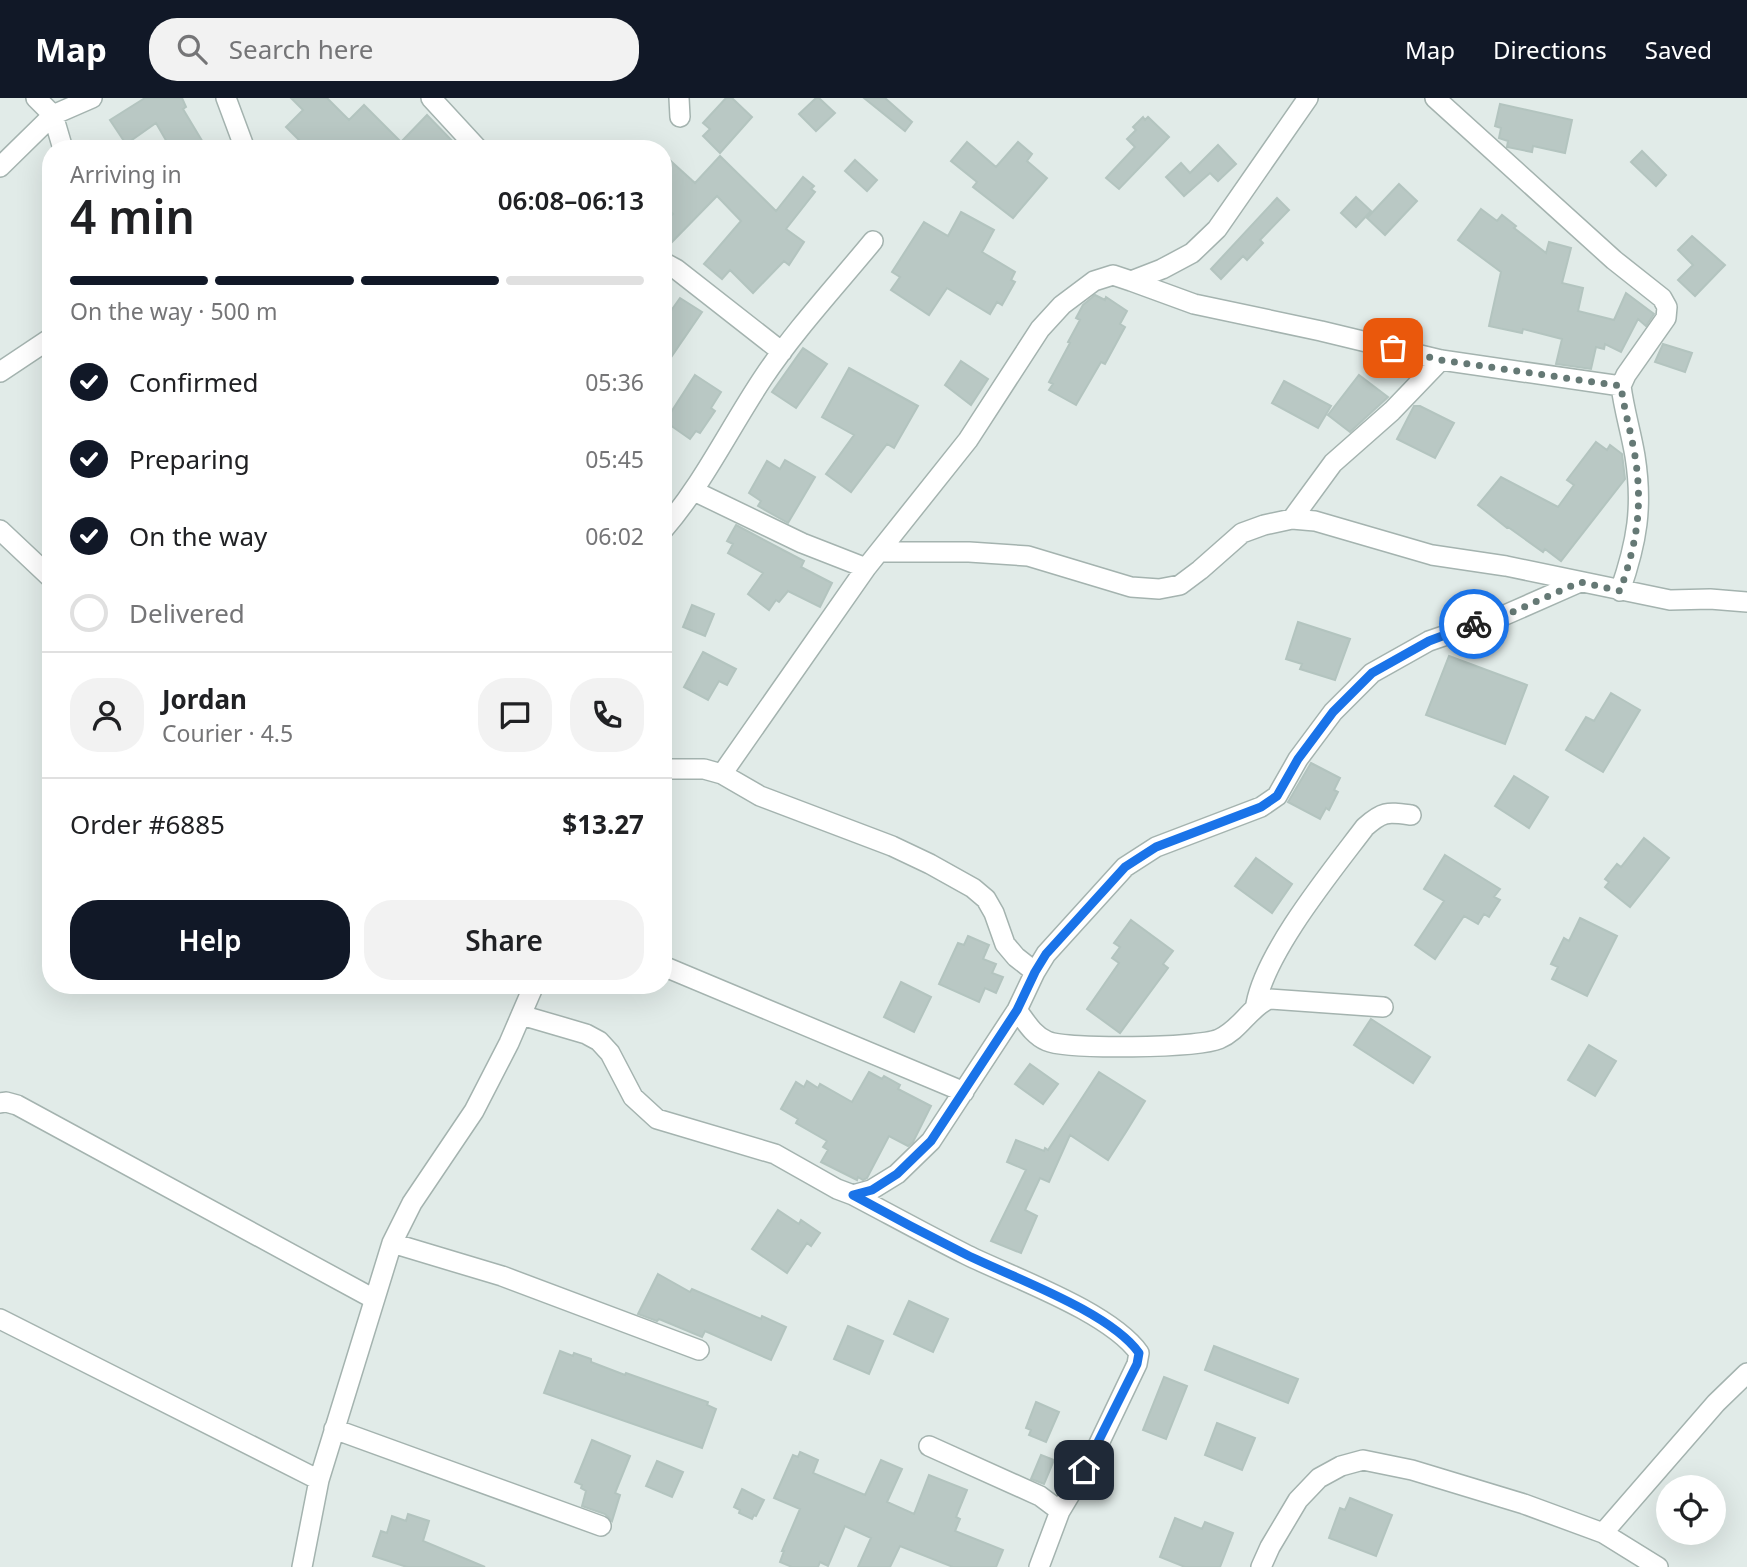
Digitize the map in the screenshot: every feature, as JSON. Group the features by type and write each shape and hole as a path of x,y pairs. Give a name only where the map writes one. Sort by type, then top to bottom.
{"street":[{"path":"36,98 52,115 60,140"},
{"path":"0,167 52,115 92,98"},
{"path":"226,98 242,140"},
{"path":"431,98 470,140"},
{"path":"1131,281 1192,253 1217,229 1308,98"},
{"path":"1435,98 1614,260 1662,298 1667,307 1666,318 1621,386 1635,456 1639,518 1634,552 1620,591"},
{"path":"672,519 694,491 762,378 873,241"},
{"path":"672,267 782,352"},
{"path":"722,774 866,568 968,440 1040,329 1062,305 1094,281 1113,275 1194,304 1441,360 1621,386"},
{"path":"0,372 42,344"},
{"path":"1292,519 1333,463 1392,411 1441,360"},
{"path":"694,491 802,543 866,568"},
{"path":"879,552 959,551 1028,556 1131,587 1159,589 1180,585 1242,533 1292,519 1315,521 1432,555 1506,566 1620,591 1670,600 1747,602"},
{"path":"0,530 42,570"},
{"path":"853,1195 872,1190 897,1174 931,1141 1017,1010 1035,972 1054,945 1125,867 1156,847 1261,807 1277,796 1298,759 1333,712 1372,673 1429,641 1506,615 1580,582"},
{"path":"672,769 704,769 722,774 760,796 892,846 973,888 986,899 1005,944 1035,972"},
{"path":"1256,1004 1259,987 1286,939 1326,879 1365,828 1376,817 1388,812 1411,815"},
{"path":"672,970 964,1092"},
{"path":"302,1567 319,1480 392,1243 412,1203 474,1111 530,994"},
{"path":"1017,1010 1036,1035 1048,1042 1060,1045 1114,1046 1198,1044 1219,1039 1234,1030 1256,1004 1269,999 1286,998 1382,1007"},
{"path":"521,1015 586,1034 599,1041 610,1053 633,1097 657,1119 775,1154 837,1189 967,1255 1083,1310 1131,1342 1139,1353 1137,1364 1093,1456 1060,1511 1039,1567"},
{"path":"0,1103 17,1105 374,1299"},
{"path":"392,1243 502,1276 699,1350"},
{"path":"0,1319 319,1480"},
{"path":"1603,1533 1716,1403 1747,1373"},
{"path":"334,1429 601,1526"},
{"path":"929,1446 1040,1496 1060,1511"},
{"path":"1261,1567 1270,1547 1305,1493 1320,1478 1341,1466 1363,1460 1412,1471 1524,1504 1603,1533 1658,1567"}],"building":[{"path":"145,98 182,98 186,107 183,109 202,140 166,140 156,123 132,140 123,140 110,120"},
{"path":"291,98 327,98 349,120 364,105 399,140 299,140 286,127 303,110"},
{"path":"726,98 732,98 752,117 720,153 703,136 710,129 703,123"},
{"path":"816,98 835,113 816,131 799,114"},
{"path":"864,98 885,98 912,122 905,131"},
{"path":"1500,104 1572,120 1565,153 1533,146 1532,152 1507,147 1508,141 1499,138 1501,128 1495,126"},
{"path":"427,115 451,140 403,140"},
{"path":"1143,117 1145,120 1148,117 1169,137 1119,189 1106,178 1135,147 1127,139 1136,130 1133,127"},
{"path":"967,142 996,167 1018,142 1032,154 1027,161 1047,178 1013,218 973,187 977,182 951,161"},
{"path":"1218,145 1236,164 1218,181 1210,173 1184,196 1166,177 1181,163 1190,173"},
{"path":"1642,151 1666,175 1656,186 1631,162"},
{"path":"720,156 776,211 803,177 814,186 811,189 815,192 786,229 804,242 789,265 784,261 753,293 730,270 722,279 704,264 741,221 717,196 672,242 672,162 695,183"},
{"path":"855,160 877,180 867,191 845,171"},
{"path":"1399,184 1417,201 1385,235 1367,218"},
{"path":"1356,197 1371,211 1356,227 1341,213"},
{"path":"1277,198 1289,210 1260,240 1263,243 1247,260 1243,256 1221,279 1211,269"},
{"path":"1481,209 1497,221 1502,215 1546,253 1549,242 1571,248 1562,283 1583,288 1578,311 1614,320 1626,293 1654,314 1646,326 1638,319 1621,352 1605,344 1604,349 1596,347 1591,369 1556,364 1562,339 1523,329 1522,333 1489,326 1501,272 1458,240"},
{"path":"961,212 994,230 982,252 1015,272 1011,280 1015,282 1002,305 997,302 990,314 947,288 929,315 891,290 900,277 892,272 924,222 948,236"},
{"path":"1692,236 1725,265 1695,296 1678,280 1693,265 1678,250"},
{"path":"1095,295 1105,300 1106,297 1127,311 1120,324 1125,327 1105,364 1101,362 1076,405 1049,390 1053,384 1049,382 1080,320 1076,318 1083,305"},
{"path":"680,298 702,312 672,356 672,309"},
{"path":"1663,344 1692,353 1685,372 1655,362"},
{"path":"803,348 827,364 796,408 772,392"},
{"path":"961,361 988,379 971,405 945,385"},
{"path":"849,368 918,406 894,448 887,444 851,492 826,474 854,435 822,417"},
{"path":"695,375 721,392 711,408 715,411 700,433 696,431 690,439 672,426 672,411"},
{"path":"1359,375 1388,397 1350,432 1328,415"},
{"path":"1284,381 1331,406 1318,428 1272,403"},
{"path":"1414,406 1420,406 1454,423 1435,458 1397,439"},
{"path":"1596,442 1607,450 1610,445 1622,454 1625,479 1561,561 1507,528 1478,505 1501,477 1558,507 1574,485 1567,480"},
{"path":"785,460 815,477 788,523 758,506 761,501 749,493 767,461 780,469"},
{"path":"736,525 804,561 801,567 832,583 820,607 788,591 779,602 776,600 769,610 748,594 763,573 728,553 733,544 727,541"},
{"path":"692,605 714,614 705,636 683,627"},
{"path":"1298,622 1350,639 1335,680 1300,669 1302,664 1286,659"},
{"path":"703,652 736,669 727,685 719,681 708,700 684,687"},
{"path":"1449,656 1527,685 1505,744 1426,715"},
{"path":"1611,693 1640,710 1603,772 1566,750 1586,717 1594,721"},
{"path":"1311,763 1340,778 1334,790 1338,792 1329,810 1326,808 1320,819 1288,802"},
{"path":"1514,776 1548,797 1529,828 1495,806"},
{"path":"1644,838 1669,858 1630,907 1605,887 1609,882 1605,879 1617,864 1621,867"},
{"path":"1445,855 1500,889 1494,897 1500,900 1489,917 1484,914 1478,924 1464,916 1435,959 1415,945 1444,901 1424,889"},
{"path":"1256,858 1292,884 1272,913 1235,886"},
{"path":"1580,918 1617,936 1587,996 1552,979 1558,967 1551,964 1564,938 1569,941"},
{"path":"1131,920 1173,951 1163,964 1168,968 1120,1033 1087,1009 1119,963 1112,958 1120,947 1114,943"},
{"path":"968,936 989,945 983,959 996,964 992,973 1003,977 996,993 985,988 979,1002 939,984 958,943 964,945"},
{"path":"901,982 931,997 914,1032 884,1017"},
{"path":"1371,1019 1430,1057 1413,1083 1354,1045"},
{"path":"1589,1045 1616,1061 1595,1096 1568,1080"},
{"path":"1030,1064 1058,1084 1043,1104 1015,1084"},
{"path":"869,1072 882,1079 884,1076 900,1085 898,1089 931,1106 913,1142 908,1146 889,1136 867,1178 863,1180 858,1177 857,1180 821,1162 828,1150 823,1147 827,1141 796,1123 798,1119 781,1109 796,1082 804,1087 807,1081 818,1088 820,1084 852,1102"},
{"path":"1099,1072 1145,1101 1126,1132 1108,1160 1070,1135 1049,1182 1040,1178 1025,1210 1037,1216 1021,1253 991,1241 1026,1170 1007,1162 1016,1140 1044,1151 1045,1148 1048,1150"},
{"path":"778,1210 799,1224 801,1220 820,1233 811,1246 807,1243 787,1273 752,1249"},
{"path":"658,1274 690,1292 692,1289 786,1327 771,1360 705,1331 702,1337 659,1319 657,1321 638,1314"},
{"path":"909,1301 948,1319 933,1352 894,1334"},
{"path":"848,1326 883,1341 869,1374 834,1359"},
{"path":"1214,1346 1298,1379 1288,1403 1205,1370"},
{"path":"560,1351 573,1356 574,1353 625,1375 626,1373 708,1402 707,1405 716,1409 702,1448 544,1393"},
{"path":"1164,1377 1187,1386 1166,1439 1143,1430"},
{"path":"1036,1402 1059,1412 1046,1442 1029,1435 1031,1430 1026,1428"},
{"path":"1217,1423 1255,1438 1242,1470 1205,1455"},
{"path":"592,1440 630,1456 615,1493 620,1495 612,1521 605,1514 582,1506 586,1491 581,1488 582,1485 575,1482"},
{"path":"800,1452 818,1460 813,1473 865,1495 881,1460 902,1469 887,1502 914,1514 929,1475 967,1490 956,1517 960,1519 955,1531 1003,1550 996,1567 953,1567 900,1546 890,1567 858,1567 871,1538 845,1526 828,1566 820,1562 818,1567 792,1567 780,1562 800,1509 774,1498 793,1455 798,1457"},
{"path":"1041,1455 1054,1460 1044,1484 1031,1479"},
{"path":"657,1461 683,1472 672,1497 646,1486"},
{"path":"742,1489 764,1500 752,1519 739,1513 740,1510 734,1507"},
{"path":"1350,1498 1392,1515 1376,1556 1329,1538 1340,1508 1345,1510"},
{"path":"408,1514 429,1521 423,1541 485,1567 407,1567 373,1556 381,1531 387,1533 392,1516 406,1521"},
{"path":"1175,1518 1202,1529 1205,1522 1233,1533 1220,1567 1185,1567 1160,1557"}],"way so far":[{"path":"1393,348 1441,360 1621,386 1635,456 1639,518 1634,552 1620,591 1580,582 1506,615 1474,624"}],"route":[{"path":"1084,1470 1137,1364 1139,1353 1131,1342 1083,1310 967,1255 853,1195 872,1190 897,1174 931,1141 1017,1010 1046,954 1125,867 1156,847 1261,807 1277,796 1298,759 1333,712 1372,673 1429,641 1474,624"}]}
